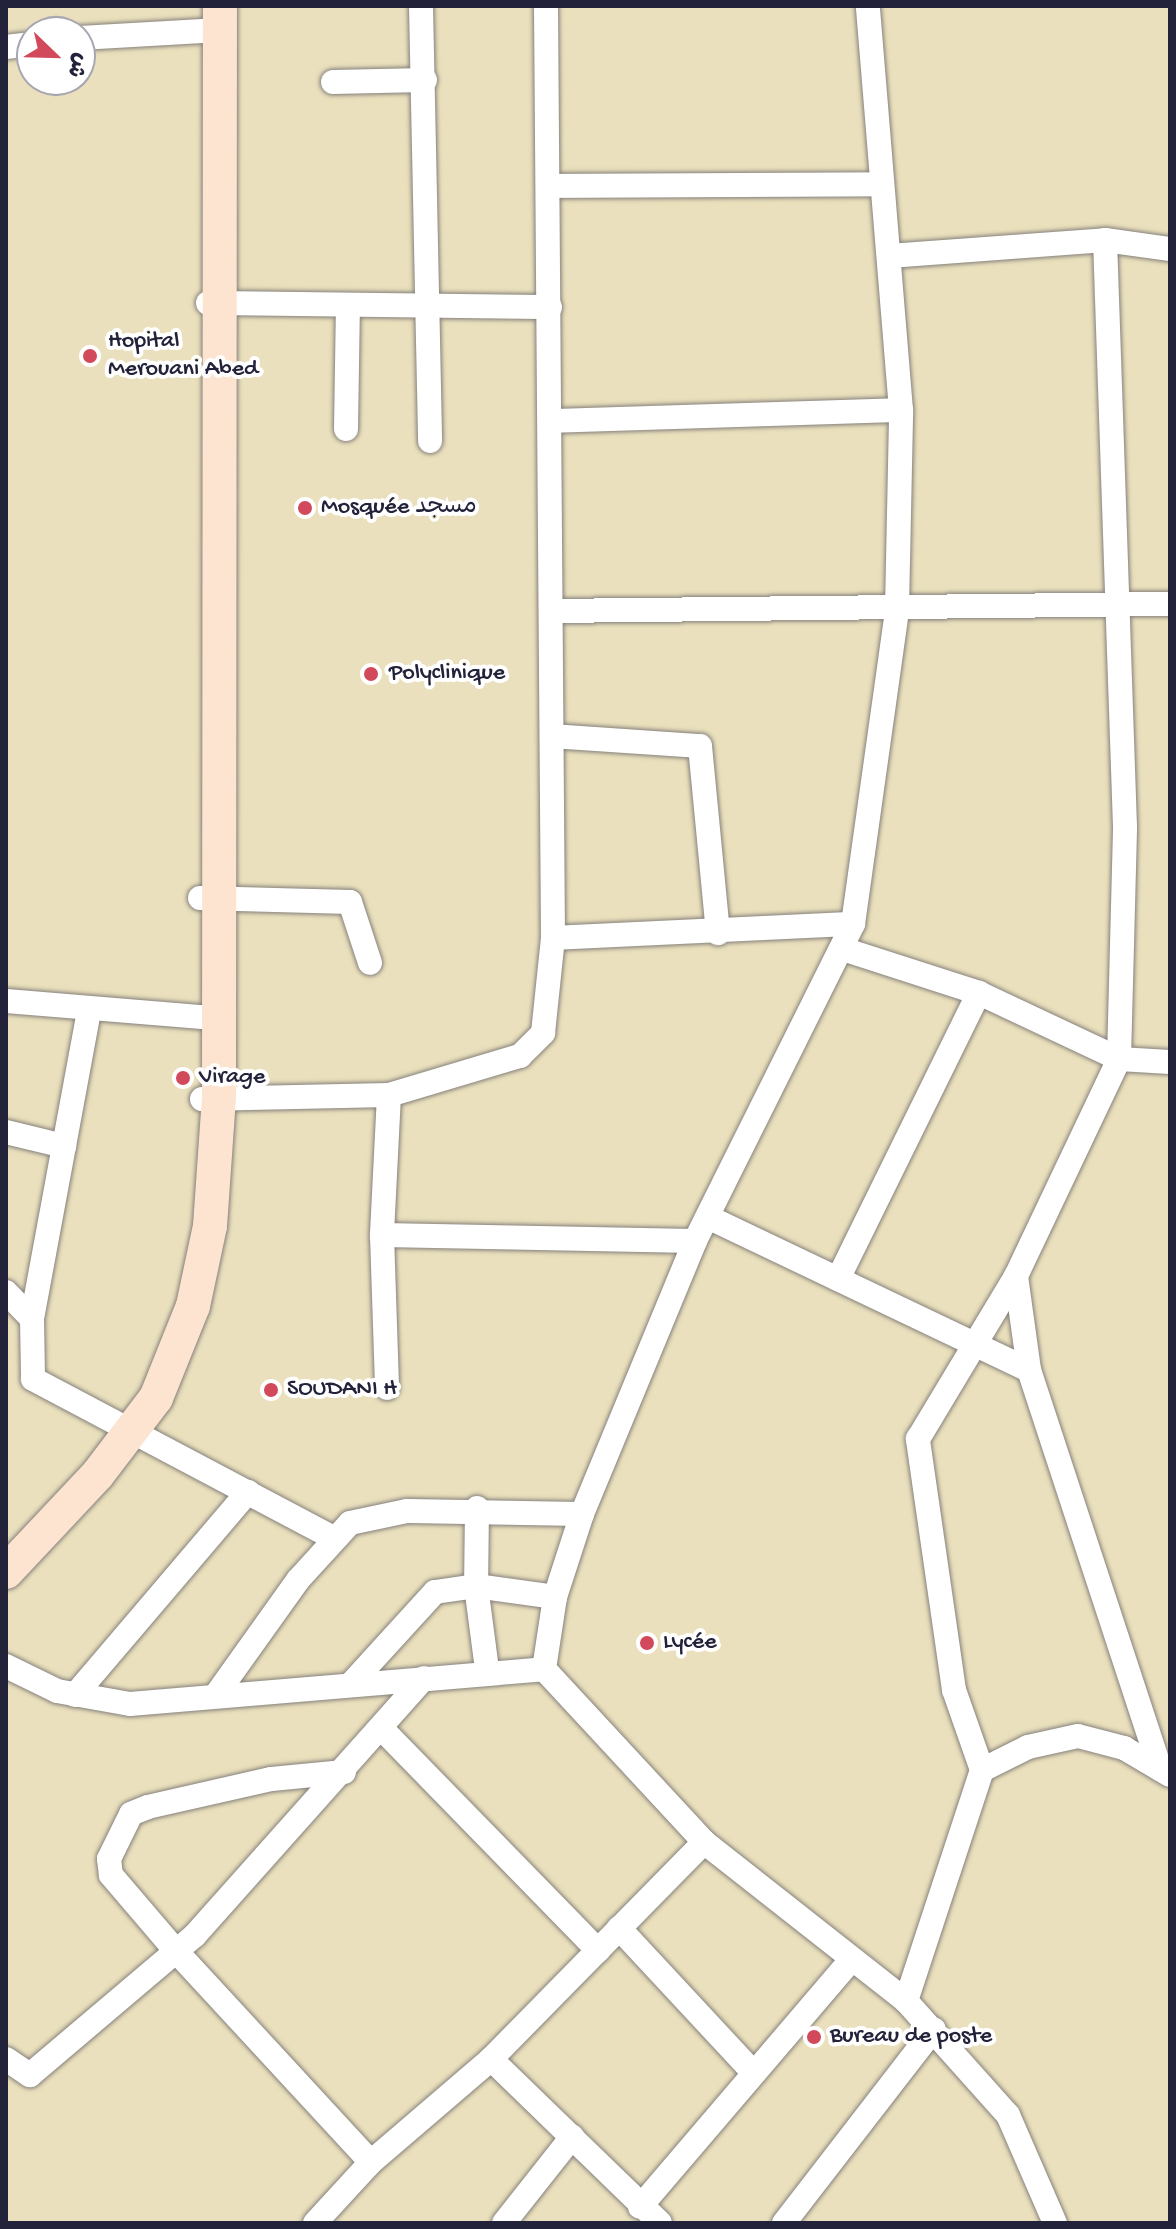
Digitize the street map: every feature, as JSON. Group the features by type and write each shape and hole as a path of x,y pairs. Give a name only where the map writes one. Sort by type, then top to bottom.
{"main road":[{"path":"6,1572 137,1424 181,1343 204,1262 210,1098 209,898 214,591 212,18"},
{"path":"209,898 202,1017 210,1098"}],"street":[{"path":"421,6 433,306 430,441"},
{"path":"210,1098 389,1095 462,1077 535,1046 550,1009 553,938 551,421 546,6"},
{"path":"544,1669 555,1597 582,1514 695,1241 710,1218 846,950 853,924 897,609 901,410 868,6"},
{"path":"96,36 212,18"},
{"path":"6,32 6,47"},
{"path":"333,82 425,80"},
{"path":"548,186 882,184"},
{"path":"889,256 1105,240 1170,249"},
{"path":"906,2001 982,1770 954,1690 918,1460 923,1421 1016,1276 1119,1059 1125,827 1105,240"},
{"path":"215,303 348,308 550,307"},
{"path":"346,429 348,308"},
{"path":"551,421 901,410"},
{"path":"551,611 1170,604"},
{"path":"552,736 700,746 718,933"},
{"path":"209,898 350,902 370,963"},
{"path":"553,938 718,933 853,924"},
{"path":"846,950 979,993 1119,1059 1170,1062"},
{"path":"838,1279 979,993"},
{"path":"6,1001 89,1011 202,1017"},
{"path":"89,1011 32,1319 33,1379 137,1424 248,1492 333,1538"},
{"path":"387,1388 382,1235 389,1095"},
{"path":"6,1132 64,1146"},
{"path":"710,1218 1029,1370"},
{"path":"382,1235 695,1241"},
{"path":"1016,1276 1029,1370 1165,1772"},
{"path":"6,1292 32,1319"},
{"path":"75,1695 248,1492"},
{"path":"216,1695 333,1538 366,1515 477,1508 582,1514"},
{"path":"477,1508 476,1586 487,1670"},
{"path":"350,1685 435,1592 476,1586 555,1597"},
{"path":"6,1666 75,1695 130,1704 487,1670 544,1669 704,1842 906,2001 934,2029 1008,2115 1055,2223"},
{"path":"6,2059 30,2075 176,1951 383,1730 424,1678"},
{"path":"383,1730 598,1950"},
{"path":"982,1770 1051,1739 1078,1736 1124,1748 1165,1772"},
{"path":"344,1772 271,1779 131,1814 112,1844 111,1875 176,1951 371,2162"},
{"path":"315,2223 371,2162 491,2059 704,1842"},
{"path":"619,1928 753,2072"},
{"path":"640,2207 851,1960"},
{"path":"784,2223 934,2029"},
{"path":"491,2059 640,2207 660,2223"},
{"path":"504,2223 572,2137"}],"place":[{"name":"Hopital Merouani Abed","path":"90,356"},
{"name":"Mosquée مسجد","path":"305,508"},
{"name":"Polyclinique","path":"371,674"},
{"name":"Virage","path":"183,1078"},
{"name":"SOUDANI H","path":"271,1390"},
{"name":"Lycée","path":"647,1643"},
{"name":"Bureau de poste","path":"814,2037"}]}
